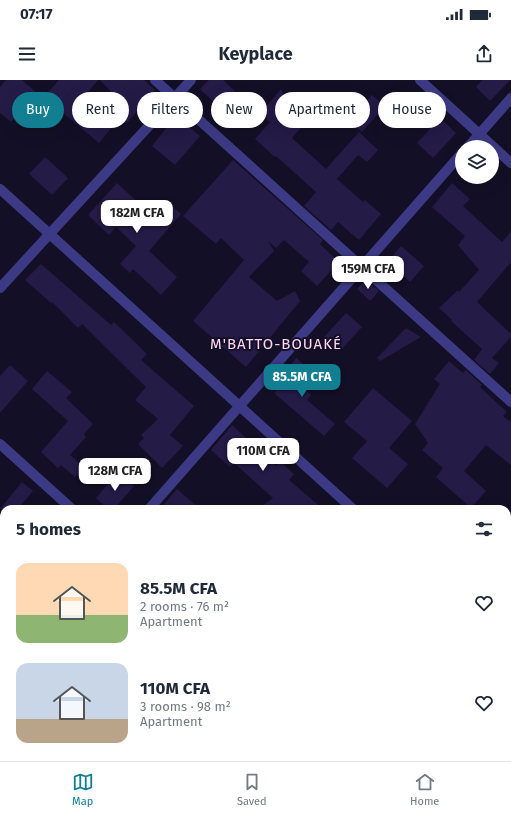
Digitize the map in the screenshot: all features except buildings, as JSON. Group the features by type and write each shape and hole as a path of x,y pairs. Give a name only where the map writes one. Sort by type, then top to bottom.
{"street":[{"path":"155,80 169,92"},
{"path":"179,92 190,80"},
{"path":"420,80 511,163"},
{"path":"474,140 511,98"},
{"path":"203,122 511,402"},
{"path":"0,288 147,128"},
{"path":"153,505 455,161"},
{"path":"0,189 349,505"},
{"path":"0,444 68,505"}],"district":[{"name":"M'BATTO-BOUAKÉ","path":"276,344"}]}
